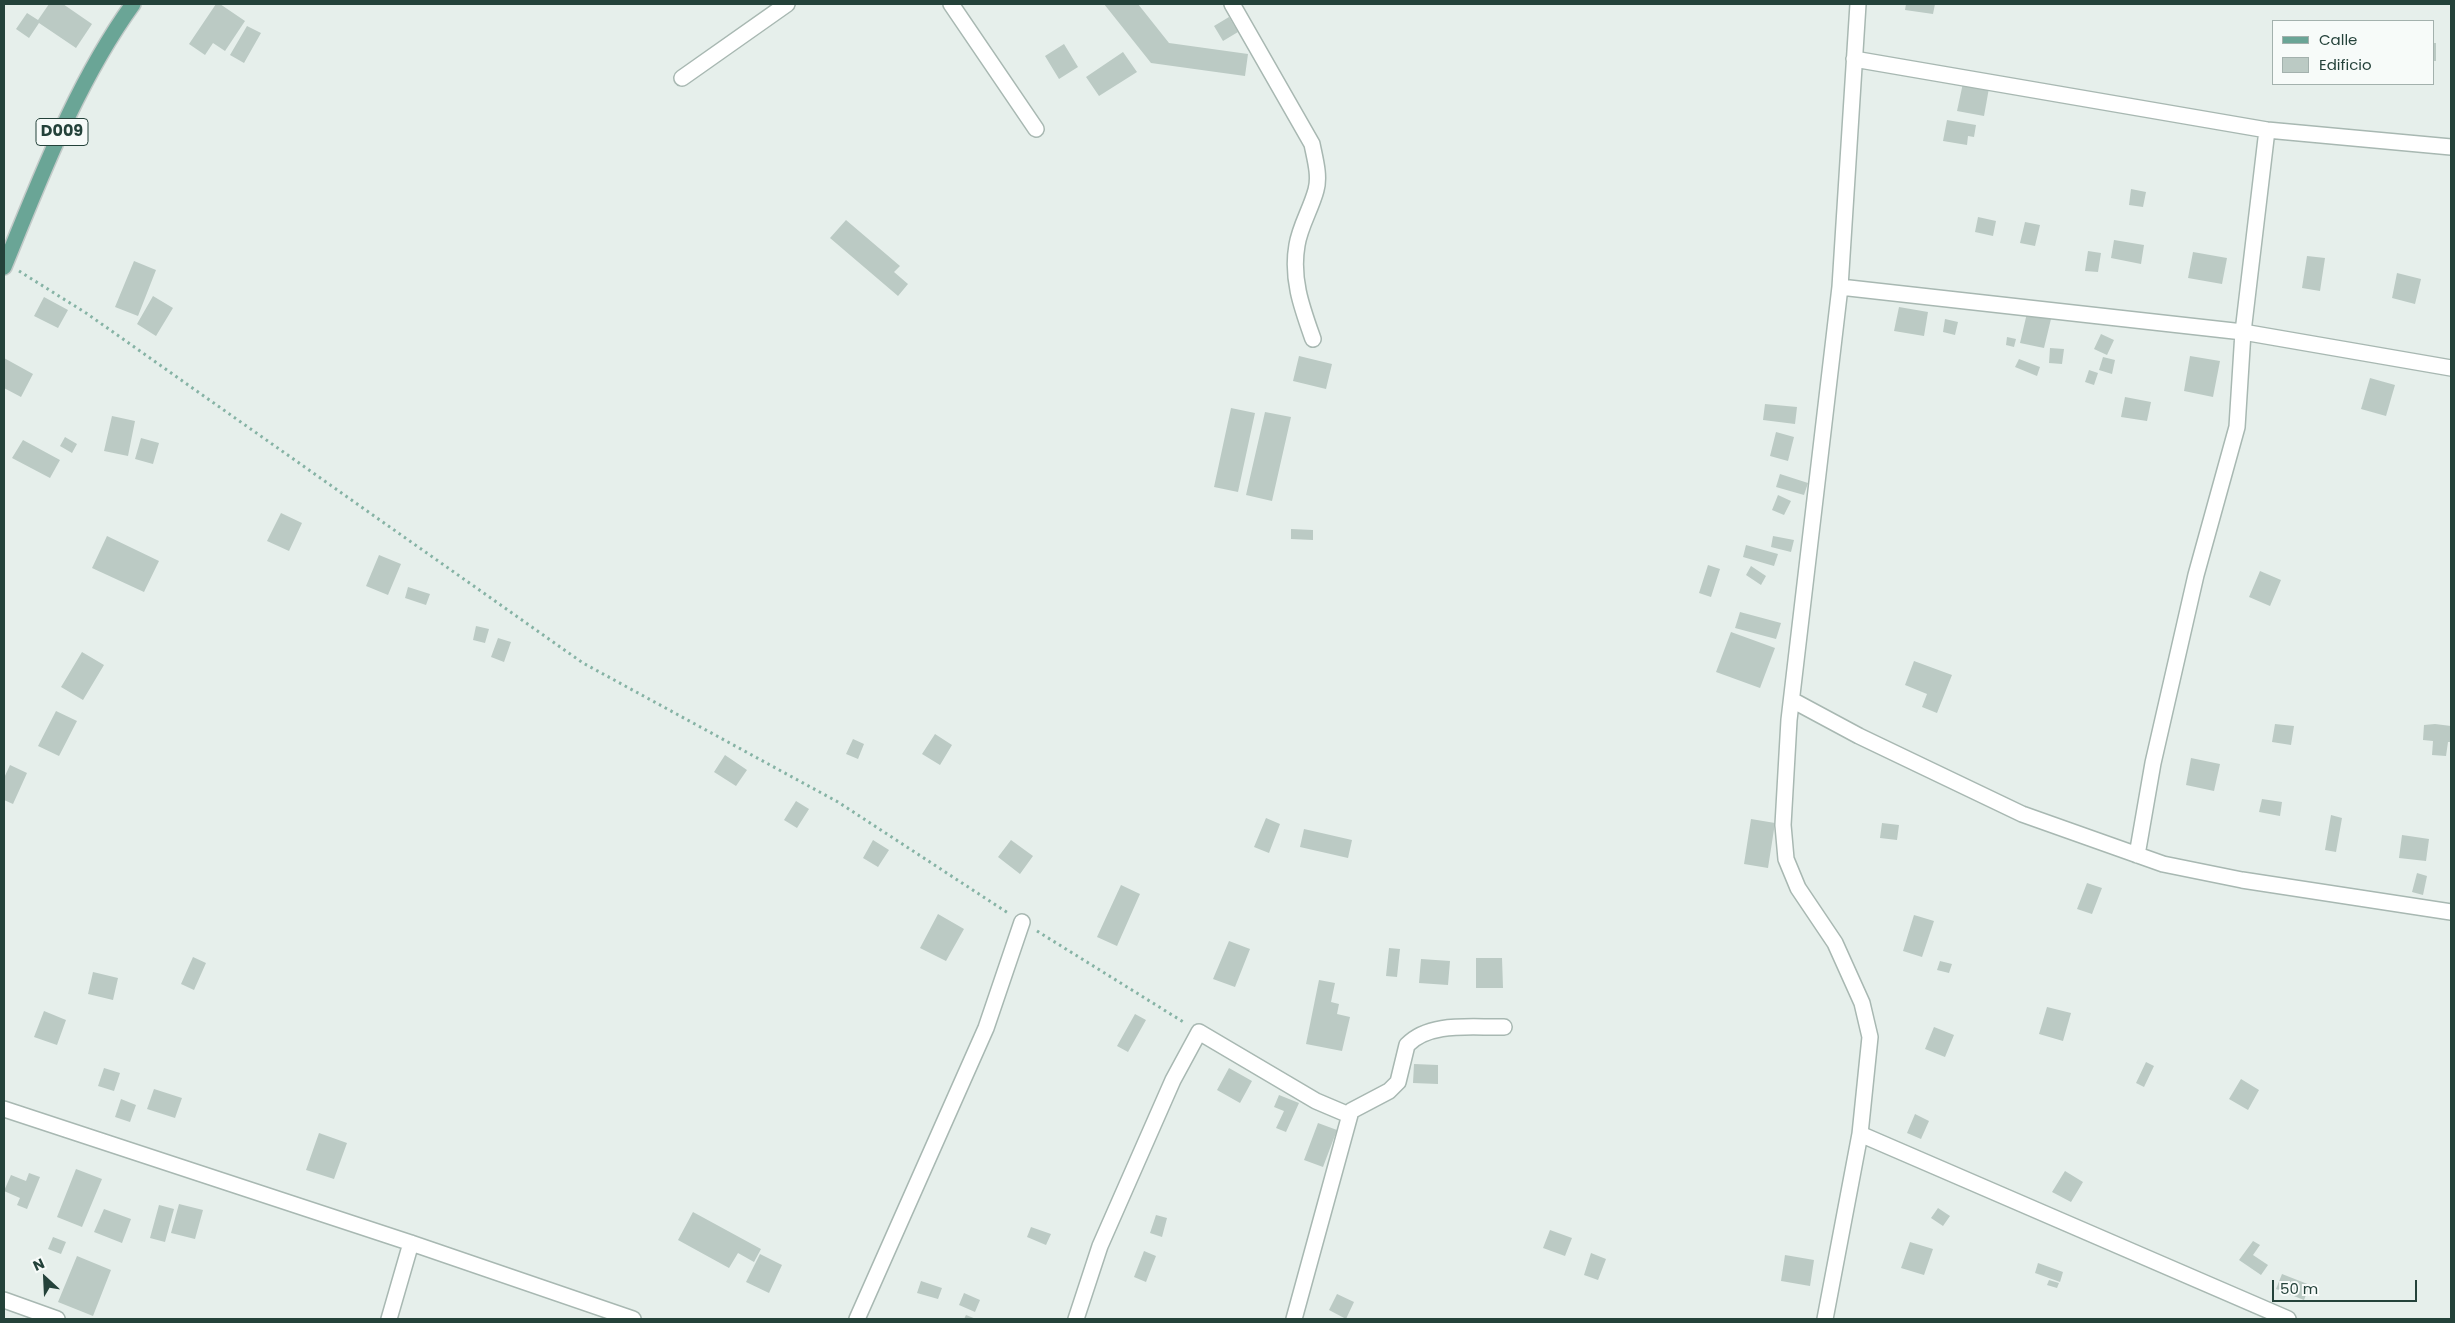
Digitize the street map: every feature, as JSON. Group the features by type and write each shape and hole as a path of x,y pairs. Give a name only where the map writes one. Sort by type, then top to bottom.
{"main road":[{"name":"D009","path":"5,265 71,111 112,32 133,4"}],"street":[{"path":"682,78 787,4"},
{"path":"951,4 1036,129"},
{"path":"1232,4 1312,144 1316,161 1316,189 1302,227 1295,264 1297,291 1312,339"},
{"path":"1825,1319 1860,1134 1870,1037 1862,1003 1834,943 1798,888 1786,859 1783,825 1792,700 1840,287 1858,4"},
{"path":"1854,59 2267,130 2451,147"},
{"path":"2137,855 2153,762 2196,575 2237,426 2243,332 2267,130"},
{"path":"1840,287 2243,332 2451,368"},
{"path":"1792,700 1859,736 2022,814 2163,864 2242,880 2451,912"},
{"path":"857,1319 986,1028 1022,922"},
{"path":"1294,1319 1349,1115 1358,1106 1381,1096 1398,1082 1406,1046 1420,1035 1442,1028 1504,1027"},
{"path":"1076,1319 1100,1246 1173,1080 1198,1032 1316,1101 1349,1115"},
{"path":"4,1109 411,1243 633,1319"},
{"path":"1860,1134 2288,1319"},
{"path":"389,1319 411,1243"},
{"path":"4,1300 57,1319"}],"path":[{"path":"5,265 94,319 583,663 838,802 1022,922 1198,1032"}],"building":[{"path":"49,4 63,4 92,24 76,48 39,23 29,38 16,29 27,13 38,20"},
{"path":"216,4 220,4 245,21 225,51 213,43 205,55 189,44"},
{"path":"1104,4 1138,4 1169,43 1248,54 1245,76 1151,63"},
{"path":"1906,4 1935,4 1933,14 1905,10"},
{"path":"1229,17 1238,32 1223,41 1214,26"},
{"path":"247,26 261,33 244,63 230,55"},
{"path":"2435,43 2436,43 2435,61"},
{"path":"1064,44 1078,67 1059,79 1045,56"},
{"path":"1123,52 1137,72 1099,96 1086,77"},
{"path":"1963,83 1989,88 1984,116 1957,111"},
{"path":"1947,120 1976,125 1974,137 1968,136 1967,145 1943,141"},
{"path":"2131,189 2146,192 2143,207 2129,205"},
{"path":"1978,217 1996,221 1993,236 1975,232"},
{"path":"846,220 900,266 894,272 908,284 898,296 830,238"},
{"path":"2025,222 2040,225 2035,246 2020,243"},
{"path":"2114,240 2144,245 2141,264 2111,258"},
{"path":"2088,251 2101,253 2098,272 2085,271"},
{"path":"2193,252 2227,258 2222,284 2188,278"},
{"path":"2307,256 2325,258 2320,291 2302,288"},
{"path":"134,261 156,270 138,316 115,307"},
{"path":"2397,273 2421,279 2415,304 2392,298"},
{"path":"153,296 173,308 156,336 137,324"},
{"path":"44,297 68,310 58,328 34,316"},
{"path":"1899,307 1928,312 1924,336 1894,331"},
{"path":"2027,313 2051,319 2044,348 2020,343"},
{"path":"1945,319 1958,322 1955,335 1943,332"},
{"path":"2101,334 2114,340 2107,355 2094,349"},
{"path":"2007,337 2016,339 2014,347 2006,345"},
{"path":"2050,348 2064,349 2062,364 2049,363"},
{"path":"1299,356 1332,364 1326,389 1293,381"},
{"path":"2190,356 2220,361 2213,397 2184,391"},
{"path":"2103,357 2115,360 2112,374 2099,370"},
{"path":"4,358 33,374 21,397 4,388"},
{"path":"2019,359 2040,367 2037,376 2015,367"},
{"path":"2089,370 2098,373 2094,385 2085,382"},
{"path":"2370,378 2395,385 2386,416 2361,409"},
{"path":"2125,397 2151,402 2147,421 2121,417"},
{"path":"1765,404 1797,407 1795,424 1763,420"},
{"path":"1231,408 1255,413 1238,492 1214,487"},
{"path":"1265,412 1291,417 1272,501 1246,495"},
{"path":"112,416 135,421 128,456 104,451"},
{"path":"1776,432 1794,437 1788,461 1770,456"},
{"path":"65,437 77,444 72,453 60,446"},
{"path":"141,438 159,443 153,464 135,459"},
{"path":"23,440 60,460 50,478 12,458"},
{"path":"1780,474 1808,483 1804,495 1776,487"},
{"path":"1778,495 1791,501 1784,515 1772,510"},
{"path":"281,513 302,523 289,551 267,541"},
{"path":"1291,529 1313,530 1313,540 1291,539"},
{"path":"107,536 159,561 144,592 92,568"},
{"path":"1773,536 1794,540 1791,552 1771,547"},
{"path":"1746,545 1778,554 1774,566 1743,557"},
{"path":"379,555 401,564 388,595 366,586"},
{"path":"1708,565 1720,569 1711,597 1699,593"},
{"path":"1751,566 1766,576 1761,585 1746,575"},
{"path":"2260,571 2281,580 2270,606 2249,597"},
{"path":"408,587 430,594 426,605 405,598"},
{"path":"1740,612 1781,623 1776,639 1735,628"},
{"path":"476,626 489,629 485,643 473,640"},
{"path":"1731,632 1775,648 1760,688 1716,672"},
{"path":"498,638 511,642 504,662 491,657"},
{"path":"82,652 104,665 83,700 61,687"},
{"path":"1914,661 1952,675 1937,713 1922,707 1927,694 1905,685"},
{"path":"56,711 77,721 59,756 38,746"},
{"path":"2275,724 2294,726 2291,745 2272,742"},
{"path":"2424,725 2451,726 2451,742 2448,742 2446,756 2432,755 2433,741 2423,740"},
{"path":"935,734 952,745 940,765 922,754"},
{"path":"853,739 864,744 858,759 846,754"},
{"path":"725,755 747,770 736,786 714,772"},
{"path":"2191,758 2220,764 2214,791 2186,785"},
{"path":"10,765 27,773 13,804 4,800 4,778"},
{"path":"2262,799 2282,802 2280,816 2259,812"},
{"path":"796,801 809,809 797,828 784,820"},
{"path":"2331,815 2342,818 2336,852 2325,850"},
{"path":"1266,818 1280,824 1269,853 1254,847"},
{"path":"1751,819 1775,823 1768,868 1744,864"},
{"path":"1882,823 1899,825 1897,840 1880,838"},
{"path":"1304,829 1352,840 1348,858 1300,847"},
{"path":"2402,835 2429,839 2426,861 2399,858"},
{"path":"873,840 889,850 878,867 863,858"},
{"path":"1011,840 1033,856 1020,874 998,857"},
{"path":"2417,873 2427,876 2423,895 2412,892"},
{"path":"2087,883 2102,888 2092,914 2077,909"},
{"path":"1121,885 1140,894 1117,946 1097,937"},
{"path":"938,914 964,929 946,961 920,948"},
{"path":"1914,915 1934,921 1922,957 1903,951"},
{"path":"1229,941 1250,949 1235,987 1213,979"},
{"path":"1389,948 1400,949 1397,977 1386,976"},
{"path":"193,957 206,963 194,990 181,984"},
{"path":"1476,958 1502,958 1503,988 1476,988"},
{"path":"1421,959 1450,961 1448,985 1419,983"},
{"path":"1940,961 1952,964 1949,973 1937,970"},
{"path":"93,972 118,978 113,1000 88,994"},
{"path":"1319,980 1335,983 1331,1002 1339,1004 1337,1014 1350,1017 1342,1051 1306,1044"},
{"path":"2047,1007 2071,1013 2063,1041 2039,1034"},
{"path":"44,1011 66,1020 57,1045 34,1037"},
{"path":"1135,1014 1146,1020 1128,1052 1117,1046"},
{"path":"1934,1027 1954,1035 1945,1057 1925,1049"},
{"path":"2146,1062 2154,1066 2144,1087 2136,1083"},
{"path":"1414,1064 1438,1065 1438,1084 1413,1083"},
{"path":"104,1068 120,1073 114,1091 98,1086"},
{"path":"1229,1068 1252,1081 1240,1103 1217,1090"},
{"path":"2241,1079 2259,1090 2248,1110 2229,1099"},
{"path":"154,1089 182,1098 175,1118 147,1109"},
{"path":"1279,1095 1299,1103 1286,1132 1276,1128 1284,1111 1274,1107"},
{"path":"121,1099 136,1105 130,1122 115,1117"},
{"path":"1915,1114 1929,1121 1921,1139 1907,1133"},
{"path":"1318,1123 1337,1130 1323,1167 1304,1160"},
{"path":"319,1133 347,1143 334,1179 306,1170"},
{"path":"76,1169 102,1179 82,1227 57,1217"},
{"path":"2065,1171 2083,1182 2071,1202 2052,1192"},
{"path":"29,1173 40,1177 27,1209 17,1205 20,1198 4,1191 11,1175 26,1181"},
{"path":"179,1204 203,1210 195,1239 171,1233"},
{"path":"159,1205 174,1209 165,1242 150,1238"},
{"path":"1938,1208 1950,1216 1943,1226 1931,1218"},
{"path":"104,1209 131,1219 122,1243 94,1232"},
{"path":"693,1212 761,1249 754,1262 738,1253 729,1268 678,1240"},
{"path":"1156,1215 1167,1218 1162,1237 1150,1233"},
{"path":"1031,1227 1051,1234 1046,1245 1027,1237"},
{"path":"1550,1230 1572,1238 1565,1256 1543,1248"},
{"path":"53,1237 66,1242 61,1254 48,1249"},
{"path":"2253,1241 2260,1245 2253,1255 2268,1265 2261,1275 2239,1260"},
{"path":"1910,1242 1933,1249 1924,1275 1901,1268"},
{"path":"1144,1251 1156,1256 1146,1282 1134,1277"},
{"path":"1591,1253 1606,1259 1598,1280 1584,1275"},
{"path":"760,1254 782,1265 769,1293 746,1282"},
{"path":"1785,1255 1814,1260 1810,1286 1781,1281"},
{"path":"77,1256 111,1270 93,1316 58,1302"},
{"path":"2038,1263 2063,1272 2060,1282 2035,1273"},
{"path":"2282,1274 2310,1285 2304,1300 2276,1289"},
{"path":"2049,1280 2059,1283 2057,1288 2047,1285"},
{"path":"921,1281 942,1288 938,1299 917,1293"},
{"path":"964,1293 980,1300 975,1312 959,1305"},
{"path":"1337,1294 1354,1302 1346,1319 1329,1310"},
{"path":"966,1315 976,1319 964,1319"}]}
